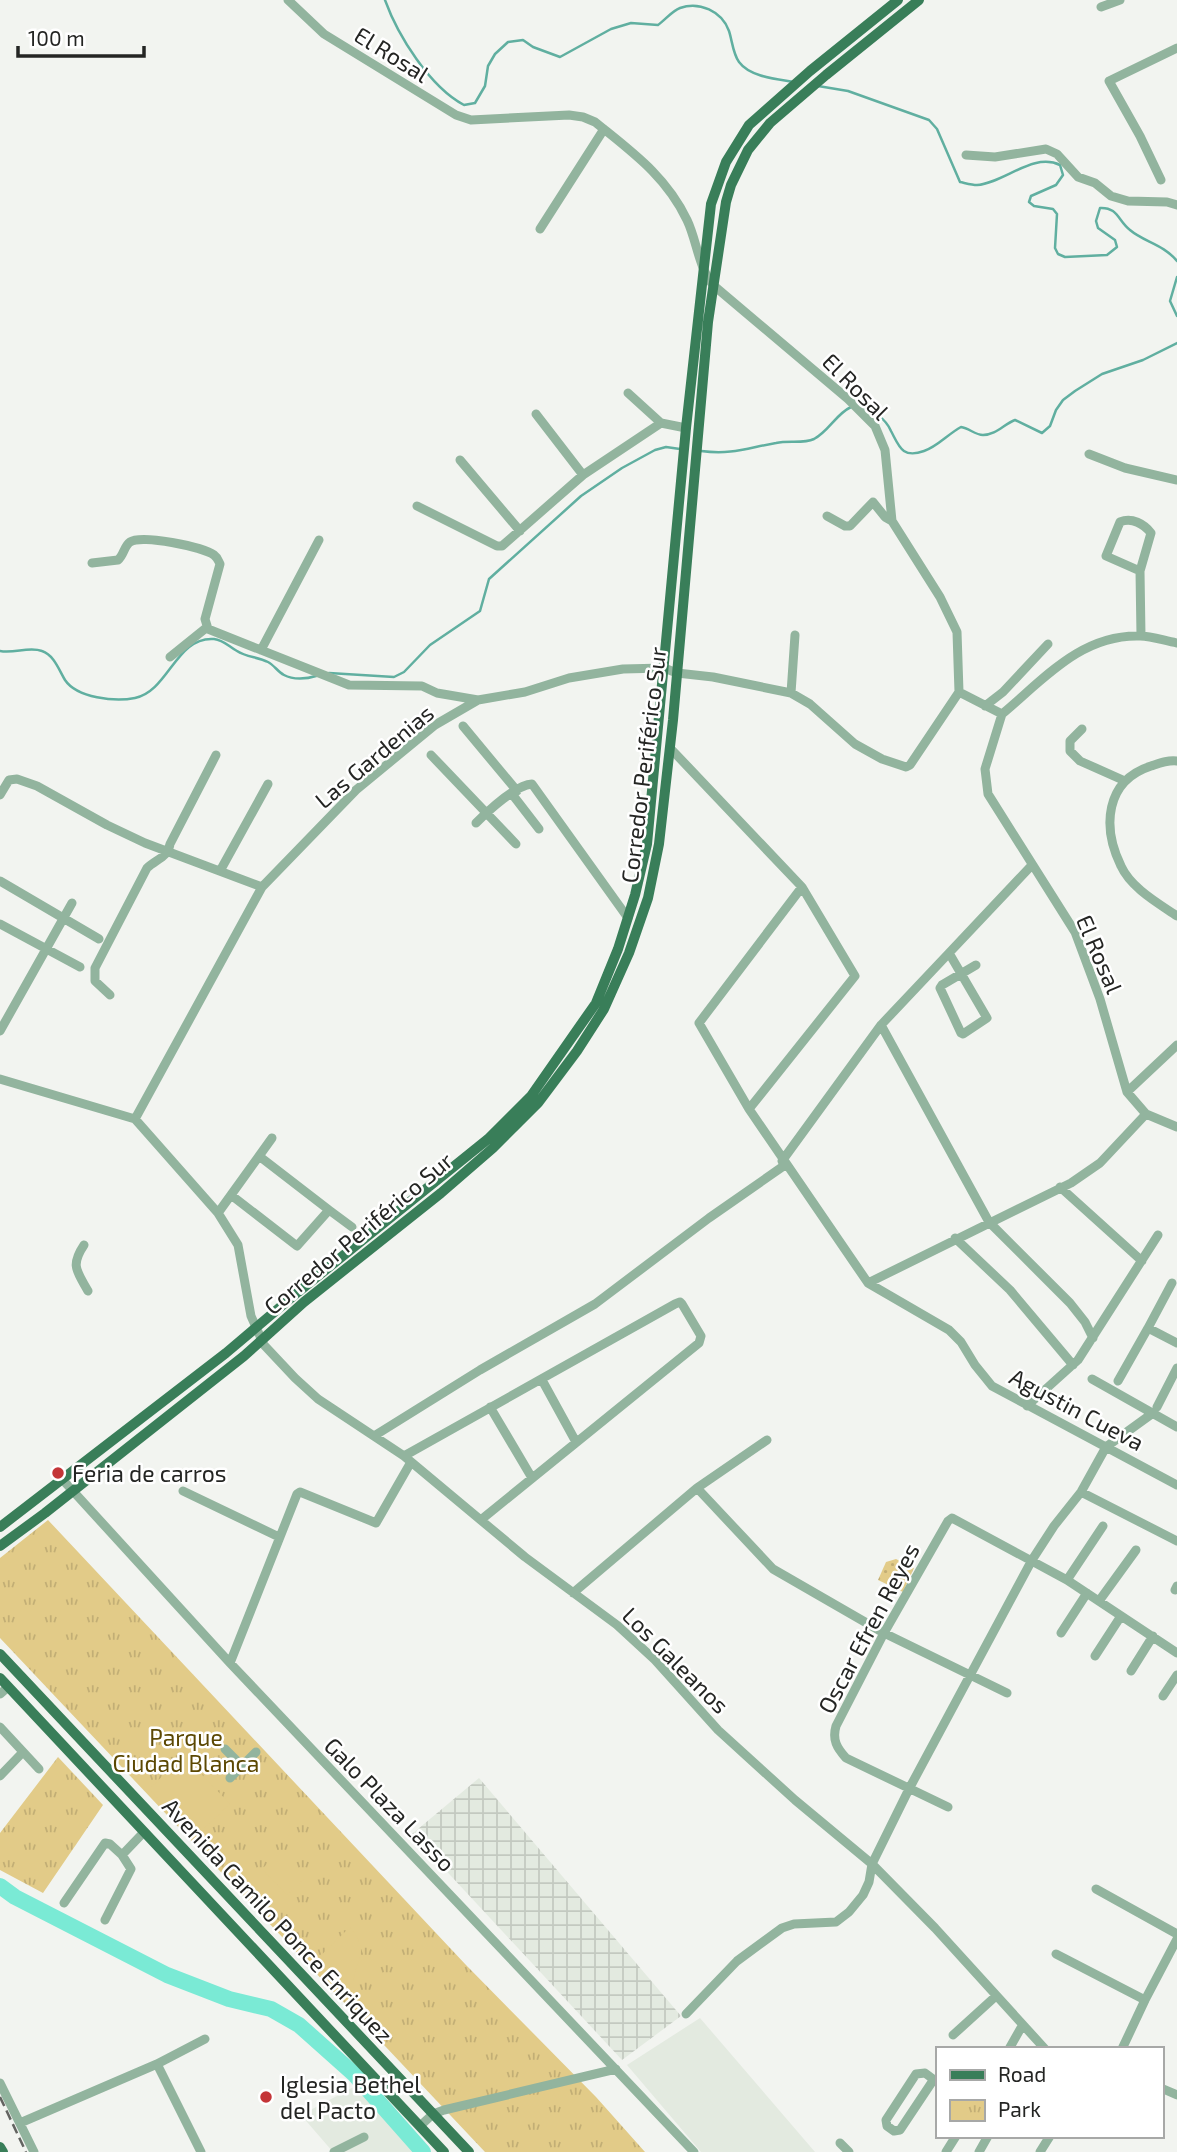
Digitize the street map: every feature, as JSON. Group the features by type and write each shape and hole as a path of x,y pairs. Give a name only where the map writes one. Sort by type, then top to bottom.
{"main road":[{"name":"Corredor Periférico Sur","path":"0,1527 226,1353 488,1139 531,1096 596,1003 628,918 647,844 686,428 711,204 726,162 749,125 782,94 898,0"},
{"name":"Corredor Periférico Sur","path":"0,1546 262,1340 304,1302 493,1148 538,1103 604,1009 629,953 648,898 659,844 671,749 713,285 726,202 738,170 758,137 825,75 919,0"},
{"name":"Avenida Camilo Ponce Enriquez","path":"0,1654 469,2152"},
{"name":"Avenida Camilo Ponce Enriquez","path":"3,1686 145,1832 444,2152"},
{"path":"0,2147 2,2152"}],"street":[{"name":"El Rosal","path":"288,0 324,34 456,115 471,120 583,117 604,129 661,178 678,201 689,224 703,269 713,285 875,426 885,450 892,521 940,597 957,632 959,692"},
{"path":"1101,7 1120,0"},
{"path":"1161,180 1109,81 1177,48"},
{"path":"540,229 604,129"},
{"path":"965,155 995,157 1046,149 1057,155 1077,177 1095,183 1111,196 1128,201 1167,202 1177,205"},
{"path":"628,393 661,423 686,428"},
{"path":"536,415 583,475"},
{"path":"417,506 497,546 507,543 583,475 661,423"},
{"path":"1089,454 1125,468 1177,480"},
{"path":"460,460 520,531"},
{"path":"827,516 850,526 873,502 885,517 892,521"},
{"path":"1140,571 1106,556 1120,522 1125,520 1140,523 1151,533 1140,571 1141,636"},
{"path":"92,563 118,561 130,542 137,539 173,543 211,553 220,564 205,619 206,628"},
{"path":"261,650 319,540"},
{"path":"206,628 349,685 422,686 437,693 478,700"},
{"path":"170,657 206,628"},
{"path":"795,635 791,693 810,704 855,744 891,763 906,767 910,765 959,692 1002,714 1043,677 1093,644 1112,638 1141,636 1177,643"},
{"path":"985,706 1003,692 1048,644"},
{"name":"Las Gardenias","path":"135,1119 262,887 356,790 435,725 478,700 525,692 569,678 623,669 664,668 677,673 713,677 791,693"},
{"name":"El Rosal","path":"1002,714 985,769 988,794 1075,932 1100,999 1127,1092 1146,1114 1177,1127"},
{"path":"463,726 539,829"},
{"path":"1082,729 1070,741 1070,751 1080,761 1125,780"},
{"path":"671,749 802,887 855,976 748,1109"},
{"path":"110,995 95,981 96,968 147,868 157,858 164,857 169,852 170,844 216,755"},
{"path":"432,755 516,844"},
{"path":"1177,761 1169,760 1140,770 1125,780 1118,788 1110,820 1110,830 1121,867 1135,884 1177,916"},
{"path":"0,795 9,780 17,779 37,786 107,825 262,887"},
{"path":"219,871 268,784"},
{"path":"476,822 527,784 536,787 628,918"},
{"path":"374,1436 480,1370 595,1304 784,1163 881,1024 1031,865"},
{"path":"0,881 99,939"},
{"path":"802,887 699,1023 748,1109 868,1283 1060,1187 1100,1163 1146,1114"},
{"path":"0,1031 72,903"},
{"path":"0,924 80,967"},
{"path":"949,953 962,974 987,1018 963,1034 940,992 942,985 962,974 976,965"},
{"path":"881,1024 989,1222 1045,1275 1085,1322 1093,1338"},
{"path":"1127,1092 1177,1045"},
{"path":"0,1079 135,1119"},
{"name":"Los Galeanos","path":"135,1119 218,1213 238,1245 251,1316 256,1328 262,1340 295,1378 318,1399 408,1459 525,1557 617,1625 659,1664 718,1730 794,1800 872,1864 935,1928 1041,2047"},
{"path":"218,1213 272,1138"},
{"path":"259,1156 352,1227"},
{"path":"1060,1187 1142,1261"},
{"path":"231,1195 297,1246 329,1210"},
{"path":"1027,1406 1073,1365 1158,1235"},
{"path":"955,1238 1010,1290 1073,1365"},
{"path":"84,1245 77,1256 75,1266 88,1291"},
{"name":"Agustin Cueva","path":"868,1283 948,1330 961,1342 992,1386 1177,1485"},
{"path":"1118,1381 1172,1283"},
{"path":"230,1663 293,1500 300,1492 376,1523 408,1459 490,1407 680,1302 701,1336 699,1343 482,1519"},
{"path":"1148,1328 1177,1343"},
{"path":"686,2014 737,1961 782,1928 794,1924 836,1922 843,1918 867,1889 872,1864 909,1789 1032,1560 1081,1492 1106,1447 1155,1410 1177,1368"},
{"path":"1092,1379 1155,1410 1177,1427"},
{"path":"542,1380 576,1443"},
{"path":"490,1407 532,1478"},
{"path":"573,1593 697,1488 767,1440"},
{"name":"Galo Plaza Lasso","path":"62,1479 230,1663 694,2152"},
{"path":"697,1488 773,1569 884,1633 1007,1693"},
{"path":"183,1491 279,1537"},
{"path":"1081,1492 1177,1541"},
{"name":"Oscar Efren Reyes","path":"909,1789 846,1758 835,1744 833,1735 835,1726 884,1633 947,1521 952,1518 1032,1560"},
{"path":"1067,1580 1104,1526"},
{"path":"1099,1601 1136,1550"},
{"path":"1032,1560 1176,1650"},
{"path":"1061,1633 1087,1593"},
{"path":"1095,1656 1121,1616"},
{"path":"1131,1671 1153,1636"},
{"path":"1163,1696 1177,1675"},
{"path":"0,1727 39,1769"},
{"path":"225,1749 242,1766"},
{"path":"0,1776 23,1752"},
{"path":"230,1778 256,1752"},
{"path":"909,1789 948,1807"},
{"path":"122,1855 145,1832"},
{"path":"64,1903 105,1843 110,1844 122,1855 131,1869 105,1920"},
{"path":"1096,1889 1177,1937 1123,2047"},
{"path":"1056,1954 1145,2000"},
{"path":"953,2035 996,1996"},
{"path":"1010,2047 1022,2026"},
{"path":"20,2123 158,2064 205,2039"},
{"path":"158,2064 201,2152"},
{"path":"420,2126 433,2114 616,2069"},
{"path":"925,2073 936,2080 900,2130 894,2131 887,2126 886,2120 916,2074 925,2073"},
{"path":"0,2083 34,2152"},
{"path":"334,2152 363,2137"},
{"path":"840,2143 849,2152"}],"shaded area":[{"path":"479,1778 681,2016 622,2060 412,1834"},
{"path":"700,2018 815,2152 701,2152 627,2065"},
{"path":"365,2081 431,2152 333,2152 301,2115"}],"green space":[{"name":"Parque Ciudad Blanca","path":"48,1520 466,1965 596,2097 645,2152 485,2152 0,1638 0,1558"},
{"path":"896,1559 914,1568 903,1592 878,1580 886,1562"},
{"path":"184,1756 230,1804 194,1838 149,1789"},
{"path":"58,1757 103,1805 43,1893 0,1870 0,1833"},
{"path":"278,1853 304,1879 287,1895 262,1869"},
{"path":"261,1870 287,1896 271,1912 245,1886"},
{"path":"350,1927 361,1950 353,1985 339,1998 310,1966"}],"waterway":[{"path":"385,0 398,29 427,73 451,97 464,105 475,103 485,86 488,66 495,54 508,42 523,40 533,47 560,57 611,29 631,23 658,25 674,11 687,6 709,9 721,18 729,31 737,59 744,67 764,76 794,82"},
{"path":"818,86 848,91 929,120 937,129 960,182 977,185 987,183 1039,162 1060,165 1063,175 1056,185 1031,196 1029,202 1034,206 1053,209 1057,214 1055,248 1058,254 1065,257 1107,255 1117,247 1115,240 1098,228 1096,221 1100,208 1106,208 1114,212 1135,234 1166,251 1177,261"},
{"path":"1177,277 1170,301 1177,316"},
{"path":"861,407 882,419 902,450 911,453 929,449 961,427 980,435 988,435 1015,420 1042,433 1050,426 1063,400 1075,391 1102,374 1143,360 1177,343"},
{"path":"701,451 731,452 781,442 814,439 851,407"},
{"path":"329,673 394,677 404,672 430,645 480,611 489,579 581,496 622,468 655,450 666,447 680,449"},
{"path":"0,651 42,651 53,659 71,686 87,695 107,699 135,698 147,693 190,646 201,640 221,641 241,653 268,662 288,677 316,676"},
{"path":"0,1886 15,1897 167,1975 229,1999 271,2009 299,2025 354,2074 423,2152"}],"railway":[{"path":"0,2097 26,2152"}],"place":[{"name":"Feria de carros","path":"58,1473"},
{"name":"Iglesia Bethel del Pacto","path":"266,2097"}]}
